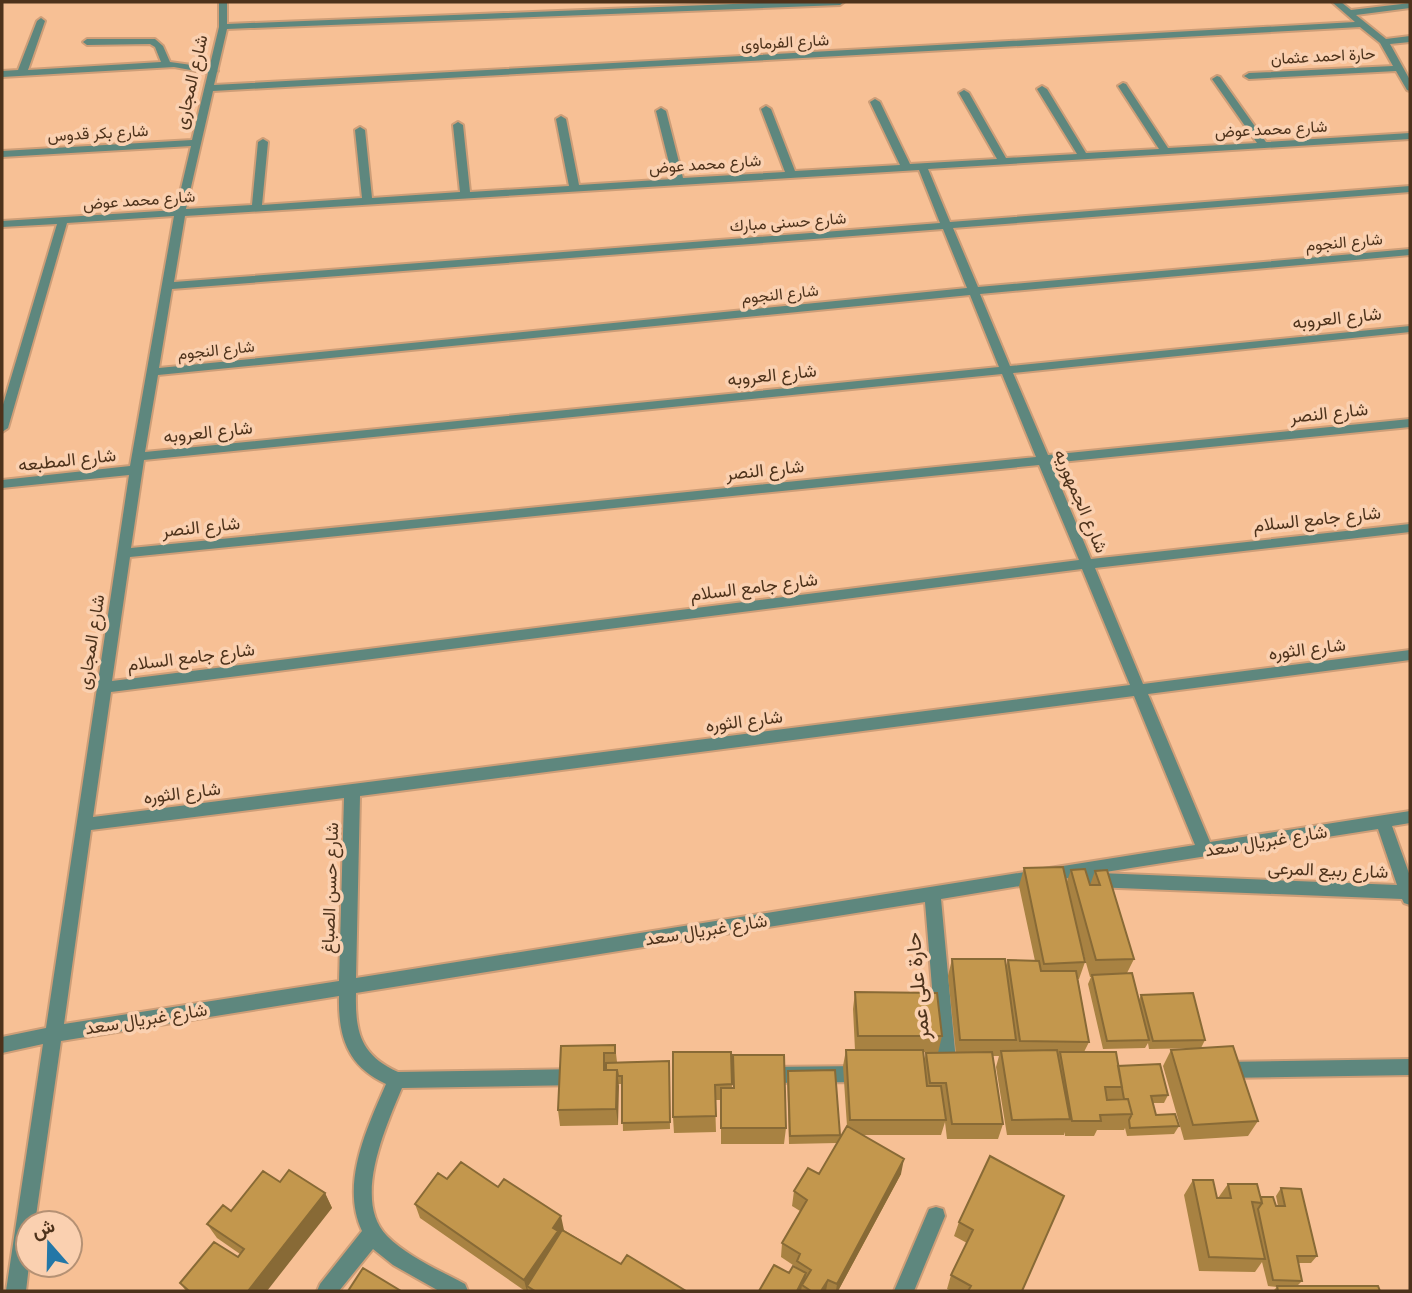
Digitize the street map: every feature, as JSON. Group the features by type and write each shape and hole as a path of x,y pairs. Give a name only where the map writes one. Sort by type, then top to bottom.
{"street":[{"name":"شارع المجارى","path":"16,1291 137,463 180,213 223,27 223,2"},
{"path":"223,27 840,2"},
{"path":"1336,2 1384,42 1410,88"},
{"path":"1350,13 1410,5"},
{"path":"22,73 41,21"},
{"name":"شارع الفرماوى","path":"209,88 1363,24"},
{"path":"1384,42 1410,39"},
{"path":"86,42 152,41 159,46 166,64"},
{"path":"1396,41 1410,46"},
{"path":"2,74 166,64 189,64 213,71"},
{"name":"حارة احمد عثمان","path":"1249,76 1398,68"},
{"path":"1217,79 1263,145"},
{"path":"1123,86 1165,151"},
{"path":"1042,89 1083,156"},
{"path":"964,93 1003,161"},
{"path":"875,102 905,167"},
{"path":"766,109 791,174"},
{"path":"661,111 679,181"},
{"path":"561,119 574,187"},
{"path":"458,125 465,194"},
{"path":"360,130 367,200"},
{"name":"شارع محمد عوض","path":"2,224 1410,136"},
{"path":"257,207 262,142"},
{"name":"شارع بكر قدوس","path":"2,154 196,143"},
{"name":"شارع الجمهوريه","path":"922,166 1205,850"},
{"name":"شارع حسنى مبارك","path":"168,286 1410,189"},
{"path":"2,428 63,220"},
{"name":"شارع النجوم","path":"153,372 974,291 1410,252"},
{"name":"شارع العروبه","path":"137,463 1007,369 1410,329"},
{"name":"شارع النصر","path":"123,553 1410,423"},
{"name":"شارع المطبعه","path":"2,484 137,463"},
{"name":"شارع جامع السلام","path":"103,688 1088,564 1410,528"},
{"name":"شارع الثوره","path":"83,825 1410,655"},
{"name":"شارع حسن الصباغ","path":"352,791 347,1022 351,1041 361,1059 377,1072 397,1080"},
{"name":"شارع غبريال سعد","path":"2,1045 53,1034 1410,817"},
{"path":"1383,822 1410,895"},
{"name":"شارع ربيع المرعى","path":"1034,877 1410,895"},
{"name":"حارة على عمر","path":"932,894 948,1073"},
{"path":"1206,1070 1410,1068"},
{"path":"755,1076 879,1074"},
{"path":"458,1291 391,1251 372,1234 362,1202 371,1141 397,1080 603,1077"},
{"path":"904,1291 936,1216"},
{"path":"327,1291 372,1234"}],"building":[{"path":"1063,867 1085,962 1044,964 1024,868"},
{"path":"1085,869 1090,885 1100,885 1095,871 1107,870 1134,959 1096,960 1071,870"},
{"path":"952,959 1005,959 1016,1040 960,1040"},
{"path":"1008,960 1039,961 1041,971 1076,971 1089,1042 1020,1041"},
{"path":"1132,973 1149,1040 1107,1041 1092,975"},
{"path":"855,992 937,993 942,1036 858,1036"},
{"path":"1193,993 1205,1040 1153,1041 1141,995"},
{"path":"615,1045 615,1053 604,1053 604,1070 617,1070 616,1109 558,1110 561,1046"},
{"path":"1233,1046 1258,1121 1193,1125 1171,1050"},
{"path":"846,1050 923,1050 927,1086 941,1086 946,1120 850,1120"},
{"path":"1057,1050 1070,1119 1012,1120 1001,1051"},
{"path":"673,1052 731,1052 732,1084 715,1085 716,1116 673,1117"},
{"path":"992,1052 1003,1124 952,1124 946,1083 930,1083 926,1053"},
{"path":"1060,1052 1116,1052 1122,1087 1105,1087 1107,1100 1128,1099 1132,1114 1100,1115 1101,1121 1072,1121"},
{"path":"733,1055 784,1055 786,1128 721,1128 721,1088 734,1088"},
{"path":"669,1061 670,1122 622,1123 622,1076 618,1076 617,1070 606,1070 606,1063"},
{"path":"1160,1064 1168,1095 1151,1096 1156,1115 1175,1114 1179,1126 1130,1128 1129,1120 1132,1114 1128,1099 1124,1099 1118,1066"},
{"path":"835,1070 840,1135 790,1136 788,1071"},
{"path":"847,1126 904,1159 837,1284 828,1280 821,1291 811,1291 802,1285 811,1270 797,1261 800,1254 782,1243 807,1200 794,1191 808,1168 819,1174"},
{"path":"990,1156 1064,1196 1022,1291 968,1291 971,1286 951,1275 973,1230 959,1222"},
{"path":"461,1162 498,1187 504,1179 561,1216 553,1228 558,1231 524,1280 415,1204 438,1173 447,1179"},
{"path":"289,1170 325,1193 248,1291 186,1291 188,1290 180,1283 214,1242 238,1257 244,1249 207,1224 223,1205 231,1211 263,1171 280,1182"},
{"path":"1193,1180 1213,1180 1217,1198 1231,1198 1228,1184 1257,1184 1262,1203 1252,1202 1265,1259 1209,1257"},
{"path":"1281,1188 1301,1189 1317,1256 1297,1256 1302,1281 1273,1280 1258,1209 1262,1203 1261,1197 1273,1197 1276,1206 1285,1206"},
{"path":"562,1230 621,1264 627,1255 686,1291 535,1291 527,1286"},
{"path":"774,1265 789,1273 793,1266 806,1273 797,1291 759,1291"},
{"path":"363,1268 401,1291 348,1291"},
{"path":"1277,1286 1378,1286 1380,1291 1278,1291"}]}
